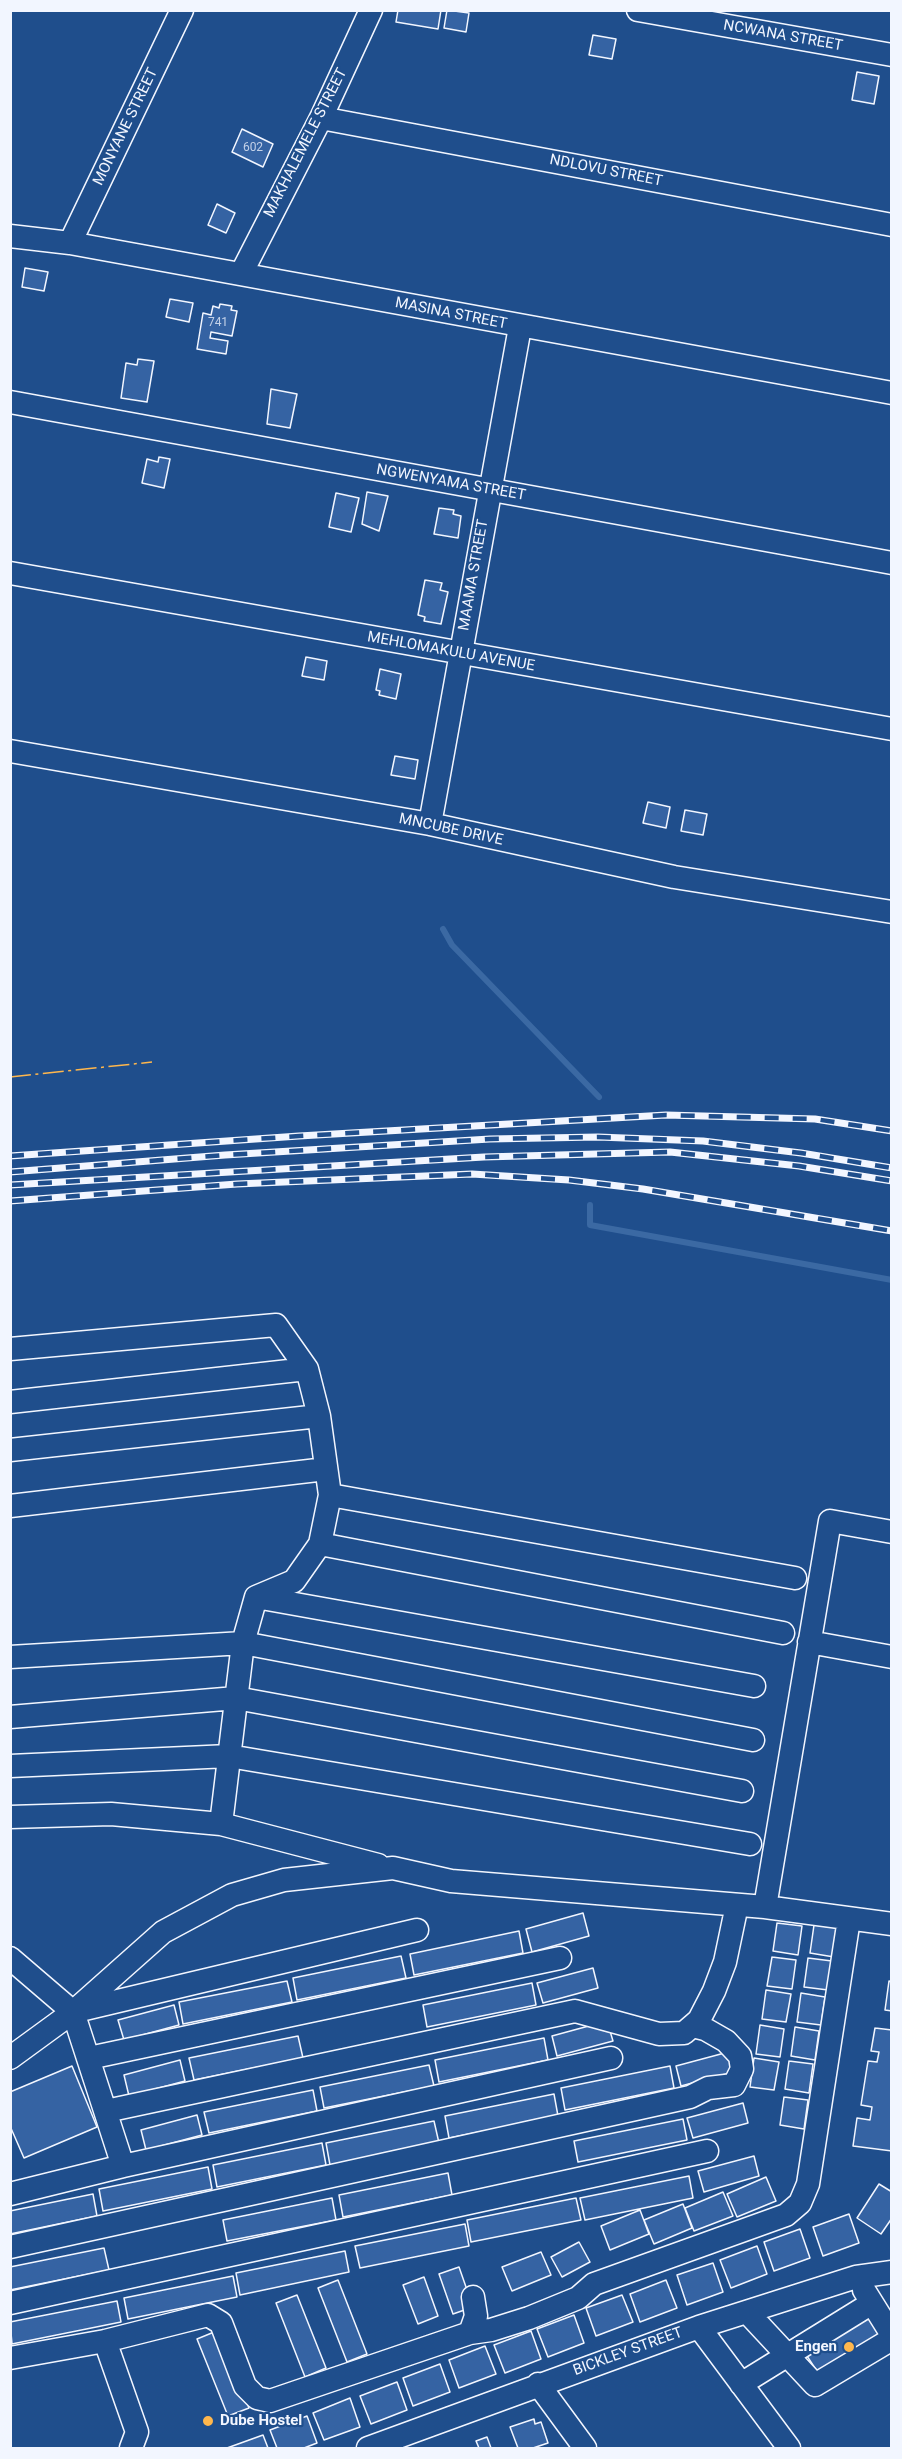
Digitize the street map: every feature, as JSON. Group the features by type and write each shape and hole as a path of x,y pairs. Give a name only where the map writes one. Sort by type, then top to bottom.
{"street":[{"name":"MONYANE STREET","path":"70,243 182,10"},
{"name":"MAKHALEMELE STREET","path":"241,274 321,118 371,10"},
{"name":"NCWANA STREET","path":"638,10 891,55"},
{"name":"NDLOVU STREET","path":"321,118 891,225"},
{"name":"MASINA STREET","path":"10,236 70,243 891,393"},
{"name":"MAAMA STREET","path":"430,824 520,327"},
{"name":"NGWENYAMA STREET","path":"10,402 891,562"},
{"name":"MEHLOMAKULU AVENUE","path":"10,573 461,655 891,729"},
{"name":"MNCUBE DRIVE","path":"10,751 430,824 674,877 891,912"},
{"path":"10,1349 276,1325 307,1369 319,1416 330,1495 320,1544 294,1581 256,1597"},
{"path":"10,1402 307,1369"},
{"path":"10,1450 319,1416"},
{"path":"10,1506 326,1469"},
{"path":"330,1495 795,1578"},
{"path":"765,1907 830,1521 891,1532"},
{"path":"320,1544 783,1633"},
{"path":"221,1824 243,1643 256,1597"},
{"path":"256,1597 754,1686"},
{"path":"809,1642 891,1658"},
{"path":"10,1657 243,1643 753,1740"},
{"path":"10,1717 236,1698 742,1791"},
{"path":"10,1766 229,1756 750,1844"},
{"path":"10,1817 111,1814 221,1824 451,1881 765,1907 891,1924"},
{"path":"10,2058 73,2012 163,1932 232,1895 285,1880 393,1868"},
{"path":"106,2111 575,2011 659,2034 684,2033 699,2020 725,1962 737,1905"},
{"path":"10,2358 105,2341 208,2315 221,2323 245,2386 257,2398 270,2401 470,2333 491,2330 551,2309 578,2298 589,2279 786,2215 800,2203 808,2184 849,1919"},
{"path":"73,2012 417,1930"},
{"path":"10,1958 73,2012 123,2166"},
{"path":"89,2058 560,1958"},
{"path":"10,2247 690,2097 708,2088 734,2085 742,2069 740,2056 726,2041 705,2029 693,2026"},
{"path":"10,2194 123,2166 611,2058"},
{"path":"10,2303 706,2151"},
{"name":"BICKLEY STREET","path":"368,2448 699,2327 856,2277 891,2272"},
{"path":"747,2312 810,2381 819,2385 891,2337 856,2277"},
{"path":"470,2333 476,2316 473,2297"},
{"path":"741,2384 872,2303"},
{"path":"699,2327 789,2448"},
{"path":"105,2341 137,2432 131,2448"},
{"path":"538,2385 585,2448"}],"building":[{"path":"398,10 441,10 438,29 396,22"},
{"path":"447,10 469,13 466,32 444,28"},
{"path":"593,35 616,39 612,59 589,55"},
{"path":"857,72 879,76 874,104 852,100"},
{"path":"242,129 273,144 263,167 232,152"},
{"path":"217,204 235,213 226,233 208,225"},
{"path":"25,268 48,272 44,291 22,287"},
{"path":"170,299 193,303 189,322 166,317"},
{"path":"220,304 232,306 231,310 237,311 232,336 211,332 210,338 228,341 226,354 197,349 203,313 211,315 213,306 219,308"},
{"path":"138,359 154,361 147,402 121,398 126,363 137,365"},
{"path":"271,389 297,394 290,428 267,424"},
{"path":"159,457 170,459 164,488 142,483 147,459 158,462"},
{"path":"367,492 388,496 379,531 362,524"},
{"path":"336,493 359,498 351,532 329,527"},
{"path":"439,508 454,510 453,514 461,516 458,538 434,534"},
{"path":"425,580 442,583 440,590 448,592 441,624 424,621 425,617 418,615"},
{"path":"306,657 327,661 324,680 302,676"},
{"path":"380,669 401,674 396,699 379,695 380,691 376,690"},
{"path":"395,756 418,760 415,779 391,775"},
{"path":"648,802 670,807 666,828 643,823"},
{"path":"685,810 707,814 703,835 681,831"},
{"path":"583,1913 589,1936 532,1952 526,1929"},
{"path":"777,1923 802,1926 798,1955 773,1951"},
{"path":"814,1925 838,1928 834,1957 810,1953"},
{"path":"519,1931 523,1953 414,1975 410,1954"},
{"path":"401,1956 406,1978 297,2000 293,1978"},
{"path":"772,1957 796,1960 792,1989 767,1986"},
{"path":"808,1958 832,1961 828,1990 804,1987"},
{"path":"593,1968 598,1988 543,2003 537,1983"},
{"path":"287,1981 292,2002 183,2024 179,2002"},
{"path":"889,1981 892,1982 892,2011 885,2010"},
{"path":"532,1983 536,2005 427,2027 423,2005"},
{"path":"766,1990 791,1994 786,2022 762,2019"},
{"path":"801,1993 825,1997 821,2025 797,2022"},
{"path":"174,2005 179,2025 124,2040 118,2020"},
{"path":"607,2021 613,2041 557,2056 552,2036"},
{"path":"760,2025 784,2029 780,2057 756,2054"},
{"path":"795,2027 819,2031 815,2060 791,2056"},
{"path":"875,2028 892,2030 892,2151 853,2146 857,2118 870,2120 872,2107 861,2105 868,2061 877,2062 879,2052 871,2051"},
{"path":"298,2036 303,2058 194,2080 189,2058"},
{"path":"544,2038 548,2060 439,2082 435,2060"},
{"path":"732,2051 737,2071 681,2086 676,2066"},
{"path":"754,2058 779,2062 774,2090 750,2087"},
{"path":"180,2060 185,2081 129,2096 124,2075"},
{"path":"789,2061 813,2064 809,2093 785,2089"},
{"path":"429,2065 434,2086 324,2108 320,2087"},
{"path":"72,2066 97,2127 24,2158 10,2126 10,2092"},
{"path":"670,2066 674,2088 565,2110 561,2088"},
{"path":"313,2090 317,2111 209,2133 204,2112"},
{"path":"554,2094 558,2116 449,2138 445,2116"},
{"path":"784,2097 808,2100 804,2129 780,2125"},
{"path":"743,2103 748,2123 693,2138 687,2118"},
{"path":"197,2115 202,2135 146,2150 141,2130"},
{"path":"683,2119 687,2140 578,2162 574,2141"},
{"path":"434,2121 439,2143 330,2165 326,2143"},
{"path":"322,2143 326,2165 217,2187 213,2165"},
{"path":"754,2156 759,2176 704,2192 698,2171"},
{"path":"208,2167 212,2189 103,2211 99,2189"},
{"path":"448,2173 452,2195 343,2217 339,2195"},
{"path":"689,2176 693,2198 585,2220 580,2198"},
{"path":"766,2177 776,2201 737,2217 727,2194"},
{"path":"879,2184 892,2192 892,2218 881,2234 857,2218"},
{"path":"723,2192 733,2216 694,2231 685,2208"},
{"path":"93,2194 97,2216 10,2234 10,2211"},
{"path":"332,2198 336,2220 227,2241 223,2220"},
{"path":"576,2198 581,2220 471,2242 467,2220"},
{"path":"683,2204 692,2228 654,2244 644,2220"},
{"path":"640,2210 649,2234 610,2250 601,2226"},
{"path":"849,2214 859,2243 823,2256 813,2227"},
{"path":"465,2224 469,2246 360,2268 355,2246"},
{"path":"800,2229 810,2258 774,2271 764,2242"},
{"path":"579,2242 590,2262 562,2277 551,2257"},
{"path":"757,2246 767,2274 731,2288 720,2260"},
{"path":"104,2248 109,2270 10,2290 10,2267"},
{"path":"345,2251 349,2272 240,2295 236,2273"},
{"path":"541,2252 551,2275 512,2291 502,2267"},
{"path":"713,2263 723,2292 687,2305 677,2275"},
{"path":"459,2267 473,2307 453,2314 439,2274"},
{"path":"233,2276 237,2297 128,2319 124,2298"},
{"path":"424,2277 438,2316 418,2324 403,2285"},
{"path":"338,2280 367,2354 347,2362 318,2288"},
{"path":"666,2280 677,2308 640,2322 630,2294"},
{"path":"297,2295 326,2368 305,2377 276,2303"},
{"path":"622,2295 633,2322 596,2336 586,2308"},
{"path":"117,2301 121,2322 12,2344 10,2322"},
{"path":"872,2313 887,2336 822,2379 807,2356"},
{"path":"574,2315 584,2343 548,2357 537,2329"},
{"path":"219,2330 249,2408 228,2416 197,2339"},
{"path":"531,2331 541,2359 505,2373 494,2345"},
{"path":"485,2346 496,2374 459,2388 449,2360"},
{"path":"440,2364 450,2392 413,2406 403,2378"},
{"path":"397,2382 407,2410 371,2424 360,2396"},
{"path":"350,2398 360,2427 324,2440 313,2413"},
{"path":"307,2416 317,2443 304,2448 277,2448 270,2430"},
{"path":"534,2419 535,2424 541,2422 548,2443 533,2448 518,2448 510,2427"},
{"path":"263,2435 268,2448 227,2448"},
{"path":"487,2437 491,2448 479,2448 476,2441"}],"waterway":[{"path":"443,929 452,945 599,1097"},
{"path":"590,1205 590,1225 892,1280"}],"railway":[{"path":"10,1156 299,1136 666,1115 815,1119 892,1131"},
{"path":"10,1172 225,1155 490,1139 598,1137 703,1141 801,1153 892,1168"},
{"path":"10,1185 484,1157 670,1152 799,1166 892,1181"},
{"path":"10,1201 237,1184 472,1174 569,1180 643,1189 892,1231"}],"power":[{"path":"10,1077 152,1062"}],"place":[{"name":"Engen","path":"849,2347"},
{"name":"Dube Hostel","path":"208,2421"}]}
